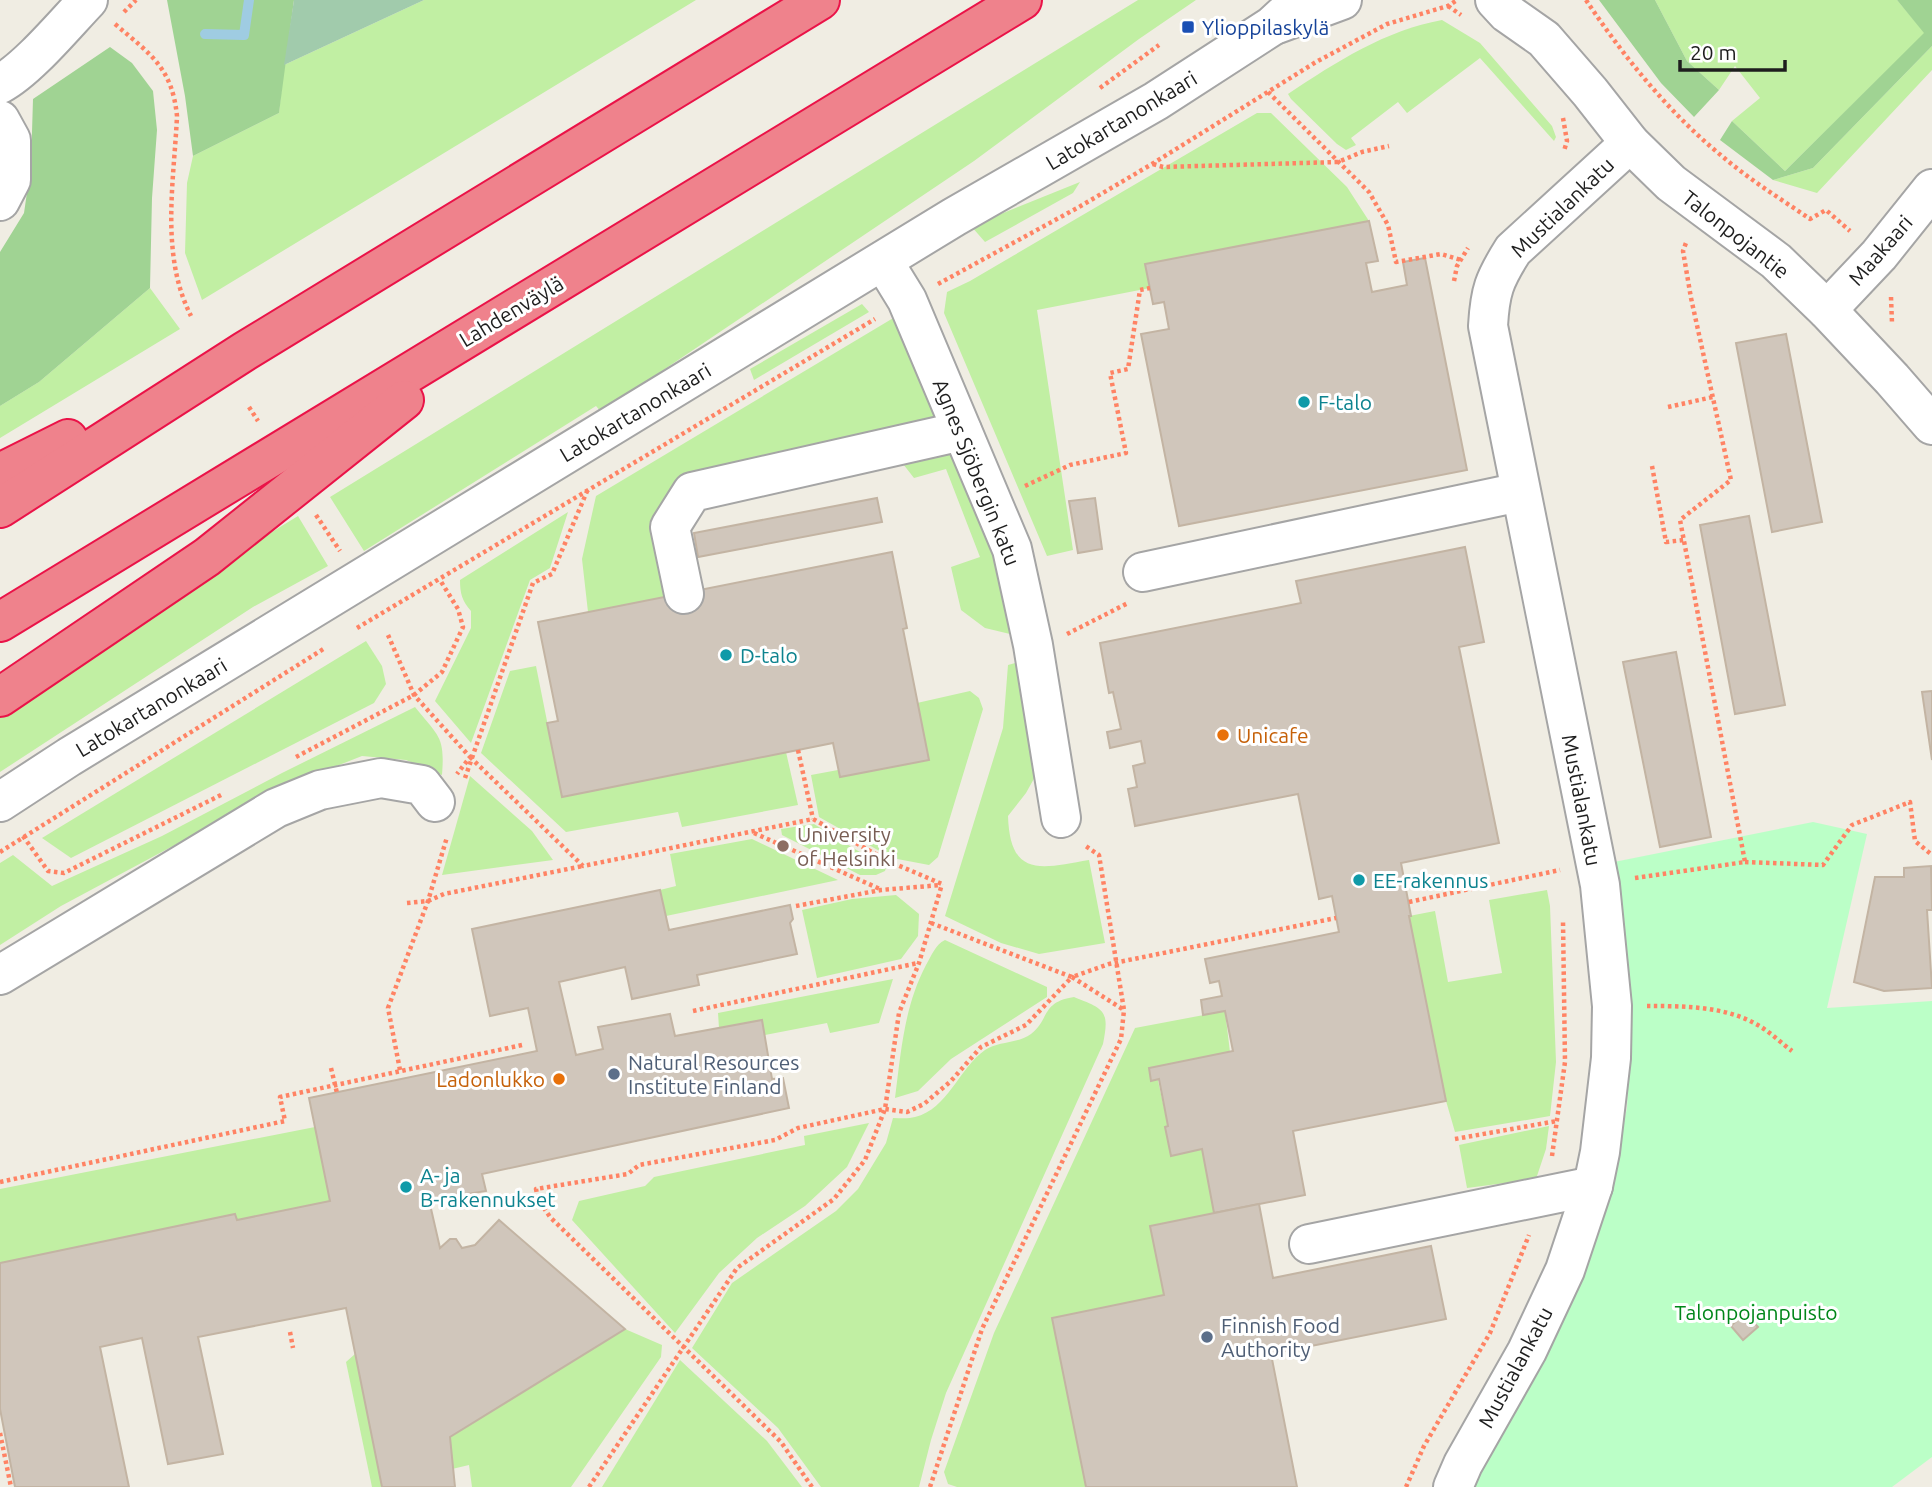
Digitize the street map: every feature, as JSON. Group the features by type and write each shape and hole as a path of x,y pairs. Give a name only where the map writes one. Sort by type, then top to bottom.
{"highway":[{"path":"0,508 245,351 820,0"},
{"name":"Lahdenväylä","path":"0,622 1022,0"},
{"path":"0,697 207,556 537,294"},
{"path":"0,473 245,351"}],"street":[{"name":"Latokartanonkaari","path":"0,802 69,757 954,217 1114,127 1272,26 1300,0"},
{"name":"Latokartanonkaari","path":"1272,26 1342,0"},
{"path":"1537,0 1544,39"},
{"path":"0,84 9,79 37,52 100,11"},
{"name":"Talonpojantie","path":"1483,11 1507,13 1544,39 1630,143 1671,183 1776,261 1827,310 1932,425"},
{"path":"0,120 11,140 11,180 0,201"},
{"name":"Mustialankatu","path":"1453,1487 1463,1464 1527,1351 1565,1270 1593,1186 1600,1152 1611,1058 1612,1006 1600,885 1488,326 1490,293 1513,250 1630,143"},
{"name":"Maakaari","path":"1827,310 1878,255 1932,189"},
{"name":"Agnes Sjöbergin katu","path":"883,261 908,300 1013,549 1033,645 1061,817"},
{"path":"684,594 670,527 692,492 962,431"},
{"path":"1143,572 1520,492"},
{"path":"0,975 276,808 320,790 381,778 422,785 450,803"},
{"path":"1309,1244 1593,1186"}],"path":[{"path":"926,290 990,257 1152,164 1316,62 1387,24 1448,6 1457,0"},
{"path":"1586,0 1628,60 1724,159 1810,219 1826,211"},
{"path":"1448,6 1483,11"},
{"path":"100,11 163,68 176,101 172,250 179,288 191,316"},
{"path":"1268,92 1369,191 1388,225 1396,261 1441,254 1461,260"},
{"path":"1562,116 1567,141 1562,160"},
{"path":"1152,164 1163,167 1339,162 1362,152 1390,146"},
{"path":"1704,207 1683,251 1731,480 1680,520 1745,862"},
{"path":"1454,283 1457,266 1473,243"},
{"path":"991,500 1070,465 1126,453 1110,373 1128,369 1140,290 1150,288"},
{"path":"350,632 877,318"},
{"path":"1668,407 1713,397"},
{"path":"249,407 259,424"},
{"path":"1652,466 1666,542 1684,540"},
{"path":"400,1070 388,1008 428,901 450,803 470,757 533,583 552,574 588,489"},
{"path":"314,511 341,554"},
{"path":"1033,645 1062,636 1141,597 1143,572"},
{"path":"295,757 414,695 442,672 463,627 458,609 440,580"},
{"path":"388,635 414,695 470,757 583,866"},
{"path":"0,852 326,647"},
{"path":"798,750 813,819"},
{"path":"450,803 470,757"},
{"path":"23,836 48,871 65,873 234,788"},
{"path":"1628,879 1745,862 1823,865 1853,825 1910,802 1915,841 1932,855"},
{"path":"930,1487 982,1329 1121,1039 1124,1010 1099,855 1087,847 1061,817"},
{"path":"407,902 428,901 444,894 813,819 888,861 942,884"},
{"path":"752,832 881,890"},
{"path":"1559,856 1562,880"},
{"path":"1409,902 1561,870"},
{"path":"796,906 881,890 942,884"},
{"path":"589,1487 737,1268 834,1199 865,1160 885,1109 899,1013 919,963 942,884"},
{"path":"1406,1487 1424,1446 1490,1333 1542,1196 1554,1150 1565,1062 1563,915"},
{"path":"812,1487 781,1442 550,1217 538,1199 536,1189 628,1174 639,1166 775,1140 798,1128 885,1109 907,1112 924,1104 951,1081 981,1046 1026,1025 1072,977 1118,963 1336,918"},
{"path":"931,923 1072,977 1124,1010"},
{"path":"693,1011 919,963"},
{"path":"1612,1006 1685,1006 1725,1013 1755,1024 1792,1051"},
{"path":"0,1182 285,1121 280,1097 522,1045"},
{"path":"331,1068 337,1093"},
{"path":"1455,1139 1557,1121"},
{"path":"290,1332 293,1349"},
{"path":"0,1433 11,1487"}],"green space":[{"path":"167,0 294,0 279,113 193,156"},
{"path":"294,0 424,0 284,65"},
{"path":"424,0 696,0 202,300 185,253 187,183 193,156 279,113 284,65"},
{"path":"1138,0 1196,0 974,161 601,412 596,406 364,551 330,497"},
{"path":"1599,0 1655,0 1687,61 1719,90 1694,117 1661,83"},
{"path":"1655,0 1897,0 1925,33 1785,171 1732,121 1760,98 1735,66 1719,90 1687,61"},
{"path":"1897,0 1932,0 1932,46 1813,168 1773,180 1720,140 1732,121 1785,171 1924,33"},
{"path":"1442,20 1480,43 1552,126 1556,137 1554,141 1480,58 1407,113 1398,102 1351,138 1356,145 1346,150 1288,94 1343,59 1381,39"},
{"path":"1932,46 1932,70 1817,193 1773,180 1813,168"},
{"path":"110,47 132,63 153,91 157,130 150,288 39,382 0,406 0,252 24,213 31,165 33,99"},
{"path":"1257,113 1271,113 1347,187 1369,221 1146,264 1150,288 1037,310 1073,550 1047,556 944,313 947,292"},
{"path":"1080,182 1073,193 985,242 971,226"},
{"path":"150,288 180,329 0,438 0,406 39,382"},
{"path":"862,304 869,312 754,380 750,369"},
{"path":"895,317 943,419 683,488 656,510 673,596 588,612 582,559 596,496"},
{"path":"946,442 996,551 1010,634 985,628 961,610 951,567 980,557 946,469 914,478 896,455"},
{"path":"568,512 550,568 530,580 471,743 435,701 471,628 471,611 462,597 460,580"},
{"path":"298,516 328,566 253,607 0,772 0,710 189,583"},
{"path":"366,641 382,666 386,684 374,703 71,858 42,838"},
{"path":"1022,661 1036,775 1008,816 1010,836 1015,851 1022,860 1032,865 1057,865 1089,860 1105,943 1039,954 1001,943 945,916 1003,728 1008,665"},
{"path":"536,666 562,796 786,752 798,805 682,827 678,812 566,832 481,753 510,671"},
{"path":"970,691 979,698 983,709 938,857 929,865 892,858 819,817 811,775 838,770 840,777 917,703"},
{"path":"415,707 439,738 442,775 406,760 362,756 283,787 61,906 0,945 0,863 13,855 52,886 162,836"},
{"path":"470,776 532,831 553,860 442,875"},
{"name":"Talonpojanpuisto","path":"1813,822 1867,834 1827,1008 1932,1001 1932,1457 1892,1487 1474,1487 1500,1434 1610,1182 1627,1108 1631,1028 1614,862"},
{"path":"814,824 886,868 885,871 876,875 860,875 782,835 781,829"},
{"path":"752,839 838,880 666,916 660,890 676,886 670,854"},
{"path":"1547,890 1550,906 1556,1062 1550,1116 1455,1132 1446,1101 1409,916 1435,911 1448,982 1502,973 1489,900"},
{"path":"896,895 919,914 918,936 901,959 817,978 802,910 852,899"},
{"path":"945,940 1047,987 1047,997 951,1059 918,1091 895,1098 904,1030 913,997 932,954"},
{"path":"893,979 879,1023 830,1033 827,1023 765,1035 761,1020 719,1028 718,1013"},
{"path":"1074,997 1102,1012 1106,1024 1103,1044 946,1393 919,1487 821,1487 778,1428 692,1348 732,1283 836,1211 858,1189 886,1143 893,1118 912,1118 926,1113 945,1097 985,1050 1031,1034 1051,1007 1063,999"},
{"path":"1225,1011 1230,1052 1149,1068 1151,1080 1157,1076 1168,1126 1165,1127 1171,1155 1202,1149 1214,1213 1150,1226 1164,1295 1086,1487 957,1487 948,1484 944,1472 994,1333 1135,1028"},
{"path":"869,1123 847,1167 805,1206 757,1238 719,1273 675,1333 572,1220 579,1201 645,1186 654,1177 805,1145 804,1136"},
{"path":"1549,1126 1546,1149 1536,1179 1467,1188 1459,1145"},
{"path":"315,1127 330,1201 237,1220 235,1214 0,1263 0,1189"},
{"path":"625,1329 662,1345 661,1357 571,1487 472,1487 469,1465 452,1469 450,1437"},
{"path":"355,1354 382,1487 372,1487 346,1362"},
{"path":"680,1360 767,1441 802,1487 602,1487"}],"building":[{"name":"F-talo","path":"1369,221 1378,261 1366,263 1372,292 1407,285 1403,262 1425,258 1467,470 1179,526 1141,334 1169,329 1164,302 1153,304 1145,264"},
{"path":"1786,334 1822,522 1772,532 1736,343"},
{"path":"877,498 882,522 698,557 694,533"},
{"path":"1095,498 1102,549 1078,553 1069,501"},
{"path":"1749,516 1785,705 1735,714 1700,525"},
{"name":"EE-rakennus","path":"1465,547 1484,642 1459,647 1499,843 1401,863 1446,1101 1293,1131 1305,1195 1214,1213 1202,1149 1171,1156 1159,1079 1151,1081 1149,1068 1233,1051 1225,1011 1203,1015 1201,1000 1222,996 1219,981 1210,983 1205,959 1339,932 1332,896 1319,899 1298,794 1135,826 1128,789 1137,787 1133,766 1145,763 1141,741 1110,748 1107,732 1121,729 1113,692 1109,693 1100,643 1301,603 1296,581"},
{"name":"D-talo","path":"892,552 907,628 903,629 929,760 840,777 833,743 562,797 547,723 558,721 538,622"},
{"path":"1676,652 1711,837 1660,847 1623,662"},
{"path":"1932,691 1932,760 1922,692"},
{"path":"1931,866 1932,910 1927,910 1932,988 1884,991 1854,982 1875,877 1904,877 1904,868"},
{"name":"A- ja B-rakennukset","path":"660,890 669,930 790,905 793,919 790,923 797,954 697,975 699,985 632,999 625,967 559,982 576,1055 603,1049 598,1027 670,1014 675,1036 762,1020 772,1079 783,1078 789,1108 482,1174 486,1191 429,1200 440,1248 450,1239 456,1239 462,1248 475,1245 499,1220 625,1329 450,1437 455,1487 382,1487 346,1308 198,1337 223,1454 168,1464 142,1338 100,1347 129,1487 15,1487 0,1409 0,1263 235,1214 237,1220 330,1201 309,1098 537,1051 528,1008 490,1016 472,929"},
{"name":"Finnish Food Authority","path":"1259,1204 1273,1278 1431,1246 1446,1319 1271,1354 1297,1487 1086,1487 1052,1318 1164,1295 1150,1226"},
{"path":"1745,1313 1758,1327 1743,1340 1731,1326"}],"waterway":[{"path":"205,34 244,35 249,0"}],"place":[{"name":"Ylioppilaskylä","path":"1188,27"},
{"name":"F-talo","path":"1304,402"},
{"name":"D-talo","path":"726,655"},
{"name":"Unicafe","path":"1223,735"},
{"name":"University of Helsinki","path":"783,846"},
{"name":"EE-rakennus","path":"1359,880"},
{"name":"Natural Resources Institute Finland","path":"614,1074"},
{"name":"Ladonlukko","path":"559,1079"},
{"name":"A- ja B-rakennukset","path":"406,1187"},
{"name":"Finnish Food Authority","path":"1207,1337"}]}
